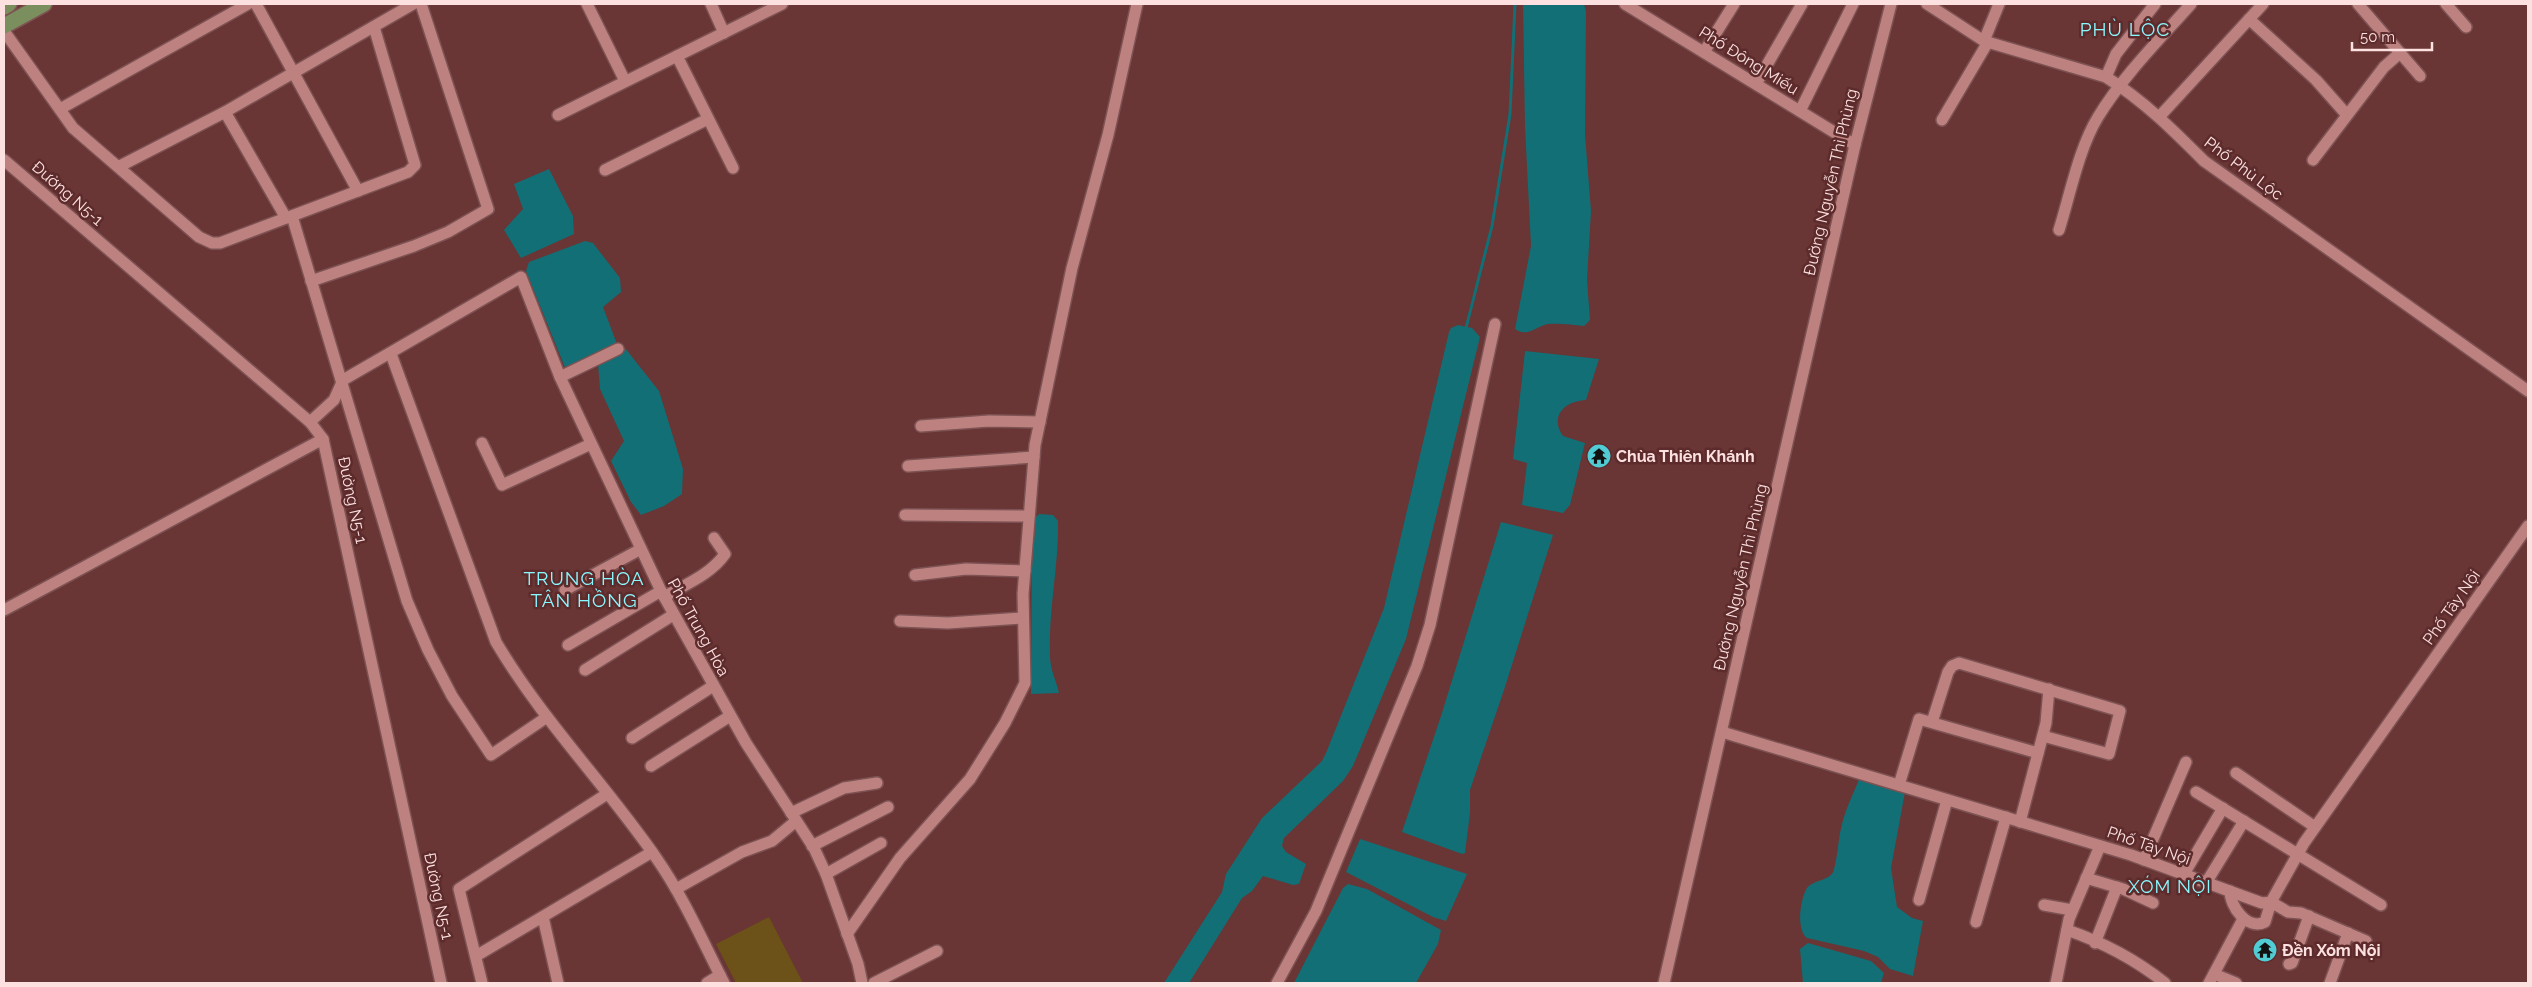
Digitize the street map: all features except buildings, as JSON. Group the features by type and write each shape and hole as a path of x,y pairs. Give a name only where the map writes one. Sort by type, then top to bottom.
{"main road":[{"path":"4,7 10,4"},
{"path":"5,23 44,4"}],"street":[{"path":"60,109 248,4"},
{"path":"256,4 358,191"},
{"path":"120,166 225,112 413,4"},
{"path":"311,281 422,243 448,232 488,209 421,4"},
{"path":"587,4 625,81"},
{"path":"711,4 724,32"},
{"path":"558,115 782,4"},
{"path":"847,934 900,858 970,779 1005,723 1025,682 1025,571 1034,457 1072,268 1108,135 1137,4"},
{"name":"Phố Đông Miếu","path":"1625,4 1855,144"},
{"path":"1704,52 1734,4"},
{"path":"1756,84 1802,4"},
{"path":"1800,111 1854,4"},
{"name":"Đường Nguyễn Thì Phùng","path":"1664,983 1855,144 1891,4"},
{"name":"Phố Phù Lộc","path":"1927,4 1986,41 2106,78 2121,86 2160,116 2204,161 2526,386"},
{"path":"1942,120 1986,41 1999,4"},
{"path":"2106,78 2116,54 2155,4"},
{"path":"2059,230 2089,137 2098,118 2121,86 2191,4"},
{"path":"2160,116 2263,4"},
{"path":"2358,4 2420,76"},
{"path":"2446,4 2466,27"},
{"path":"2249,19 2316,80 2347,115"},
{"path":"5,23 73,128 94,148 120,166 199,237 212,243 220,243 408,172 415,165 374,27"},
{"path":"2314,160 2384,67 2400,53"},
{"path":"677,56 733,168"},
{"path":"225,112 289,217 311,281 331,352 343,380 371,484 407,600 428,650 452,696 491,755 547,716"},
{"path":"605,170 708,119"},
{"name":"Đường N5-1","path":"4,160 310,422 323,439 441,983"},
{"name":"Phố Trung Hòa","path":"391,354 521,277 560,377 662,594 730,716 812,846 826,874 862,983"},
{"path":"1277,983 1316,911 1417,666 1430,625 1495,324"},
{"path":"560,377 614,352"},
{"path":"310,422 334,400 343,380 391,354 496,642 517,678 652,852 676,889 722,979 707,983"},
{"path":"922,426 980,421 1040,422"},
{"path":"4,610 323,439"},
{"path":"482,443 502,485 591,444"},
{"path":"908,466 1034,457"},
{"path":"904,515 1029,516"},
{"name":"Phố Tây Nội","path":"1722,732 2100,846 2262,903 2271,902 2315,827 2528,526"},
{"path":"568,645 662,594 712,571 725,554 714,538"},
{"path":"565,590 641,549"},
{"path":"915,575 966,569 1025,571"},
{"path":"585,670 673,615"},
{"path":"900,621 948,623 1024,618"},
{"path":"1932,722 1948,672 1952,666 1959,664 2117,708 2120,714 2109,754 2043,736"},
{"path":"632,738 713,686"},
{"path":"2020,822 2043,736 2049,689"},
{"path":"651,766 730,716"},
{"path":"1899,785 1919,719 2038,753"},
{"path":"2144,860 2186,762"},
{"path":"2236,773 2315,827"},
{"path":"676,889 742,852 772,841 794,817 844,788 877,783"},
{"path":"2196,792 2381,905"},
{"path":"482,983 459,888 607,794"},
{"path":"1919,900 1947,800"},
{"path":"812,846 888,807"},
{"path":"2184,874 2223,808"},
{"path":"1976,922 2006,818"},
{"path":"2206,883 2244,821"},
{"path":"826,874 881,843"},
{"path":"2056,983 2072,910 2100,846"},
{"path":"476,956 652,852"},
{"path":"2086,878 2117,887 2154,903"},
{"path":"2095,943 2117,887"},
{"path":"2230,891 2230,902 2243,918 2260,924 2265,922 2271,902 2288,912 2309,916 2366,941"},
{"path":"2044,906 2072,910"},
{"path":"2289,964 2292,963 2309,916"},
{"path":"543,917 558,983"},
{"path":"2236,983 2212,978 2243,918"},
{"path":"2067,930 2146,968 2165,983"},
{"path":"2330,983 2348,934"},
{"path":"874,983 937,951"}],"shaded area":[{"path":"769,917 803,983 736,983 716,944"}],"water":[{"path":"1523,4 1584,4 1586,11 1585,135 1591,211 1587,280 1590,320 1584,326 1548,324 1528,332 1515,329 1531,246 1525,127"},
{"path":"549,169 573,216 574,234 521,258 504,230 523,209 514,184"},
{"path":"585,241 593,243 620,278 621,292 603,307 617,344 566,370 526,271 529,262"},
{"path":"1458,325 1472,328 1480,337 1406,639 1353,766 1343,781 1284,838 1282,846 1286,852 1306,864 1299,884 1293,885 1263,876 1252,891 1242,898 1189,983 1164,983 1222,892 1226,874 1262,818 1322,761 1326,753 1384,608 1449,332 1451,328"},
{"path":"625,348 659,391 683,469 682,494 664,506 641,515 631,502 611,461 624,441 600,389 598,364"},
{"path":"1525,351 1599,359 1586,400 1572,403 1561,411 1559,416 1559,429 1563,436 1585,443 1570,505 1563,513 1522,505 1527,463 1513,459"},
{"path":"1039,514 1053,515 1058,521 1050,656 1059,693 1031,694 1032,521"},
{"path":"1501,522 1553,535 1470,790 1470,813 1465,853 1462,854 1402,832 1441,716"},
{"path":"1860,777 1905,792 1891,868 1897,907 1912,918 1923,921 1913,976 1890,969 1878,957 1864,951 1807,938 1801,928 1802,899 1807,888 1833,873 1844,818"},
{"path":"1360,839 1467,874 1446,921 1433,917 1346,872"},
{"path":"1348,884 1367,889 1441,930 1438,944 1416,983 1294,983 1343,888"},
{"path":"1808,943 1871,961 1884,973 1881,983 1803,983 1800,949"}],"waterway":[{"path":"1466,328 1492,226 1510,114 1515,4"}],"place":[{"name":"Chùa Thiên Khánh","path":"1599,456"},
{"name":"Đền Xóm Nội","path":"2265,950"}],"district":[{"name":"PHÙ LỘC","path":"2125,29"},
{"name":"TRUNG HÒA TÂN HỒNG","path":"584,589"},
{"name":"XÓM NỘI","path":"2170,887"}]}
